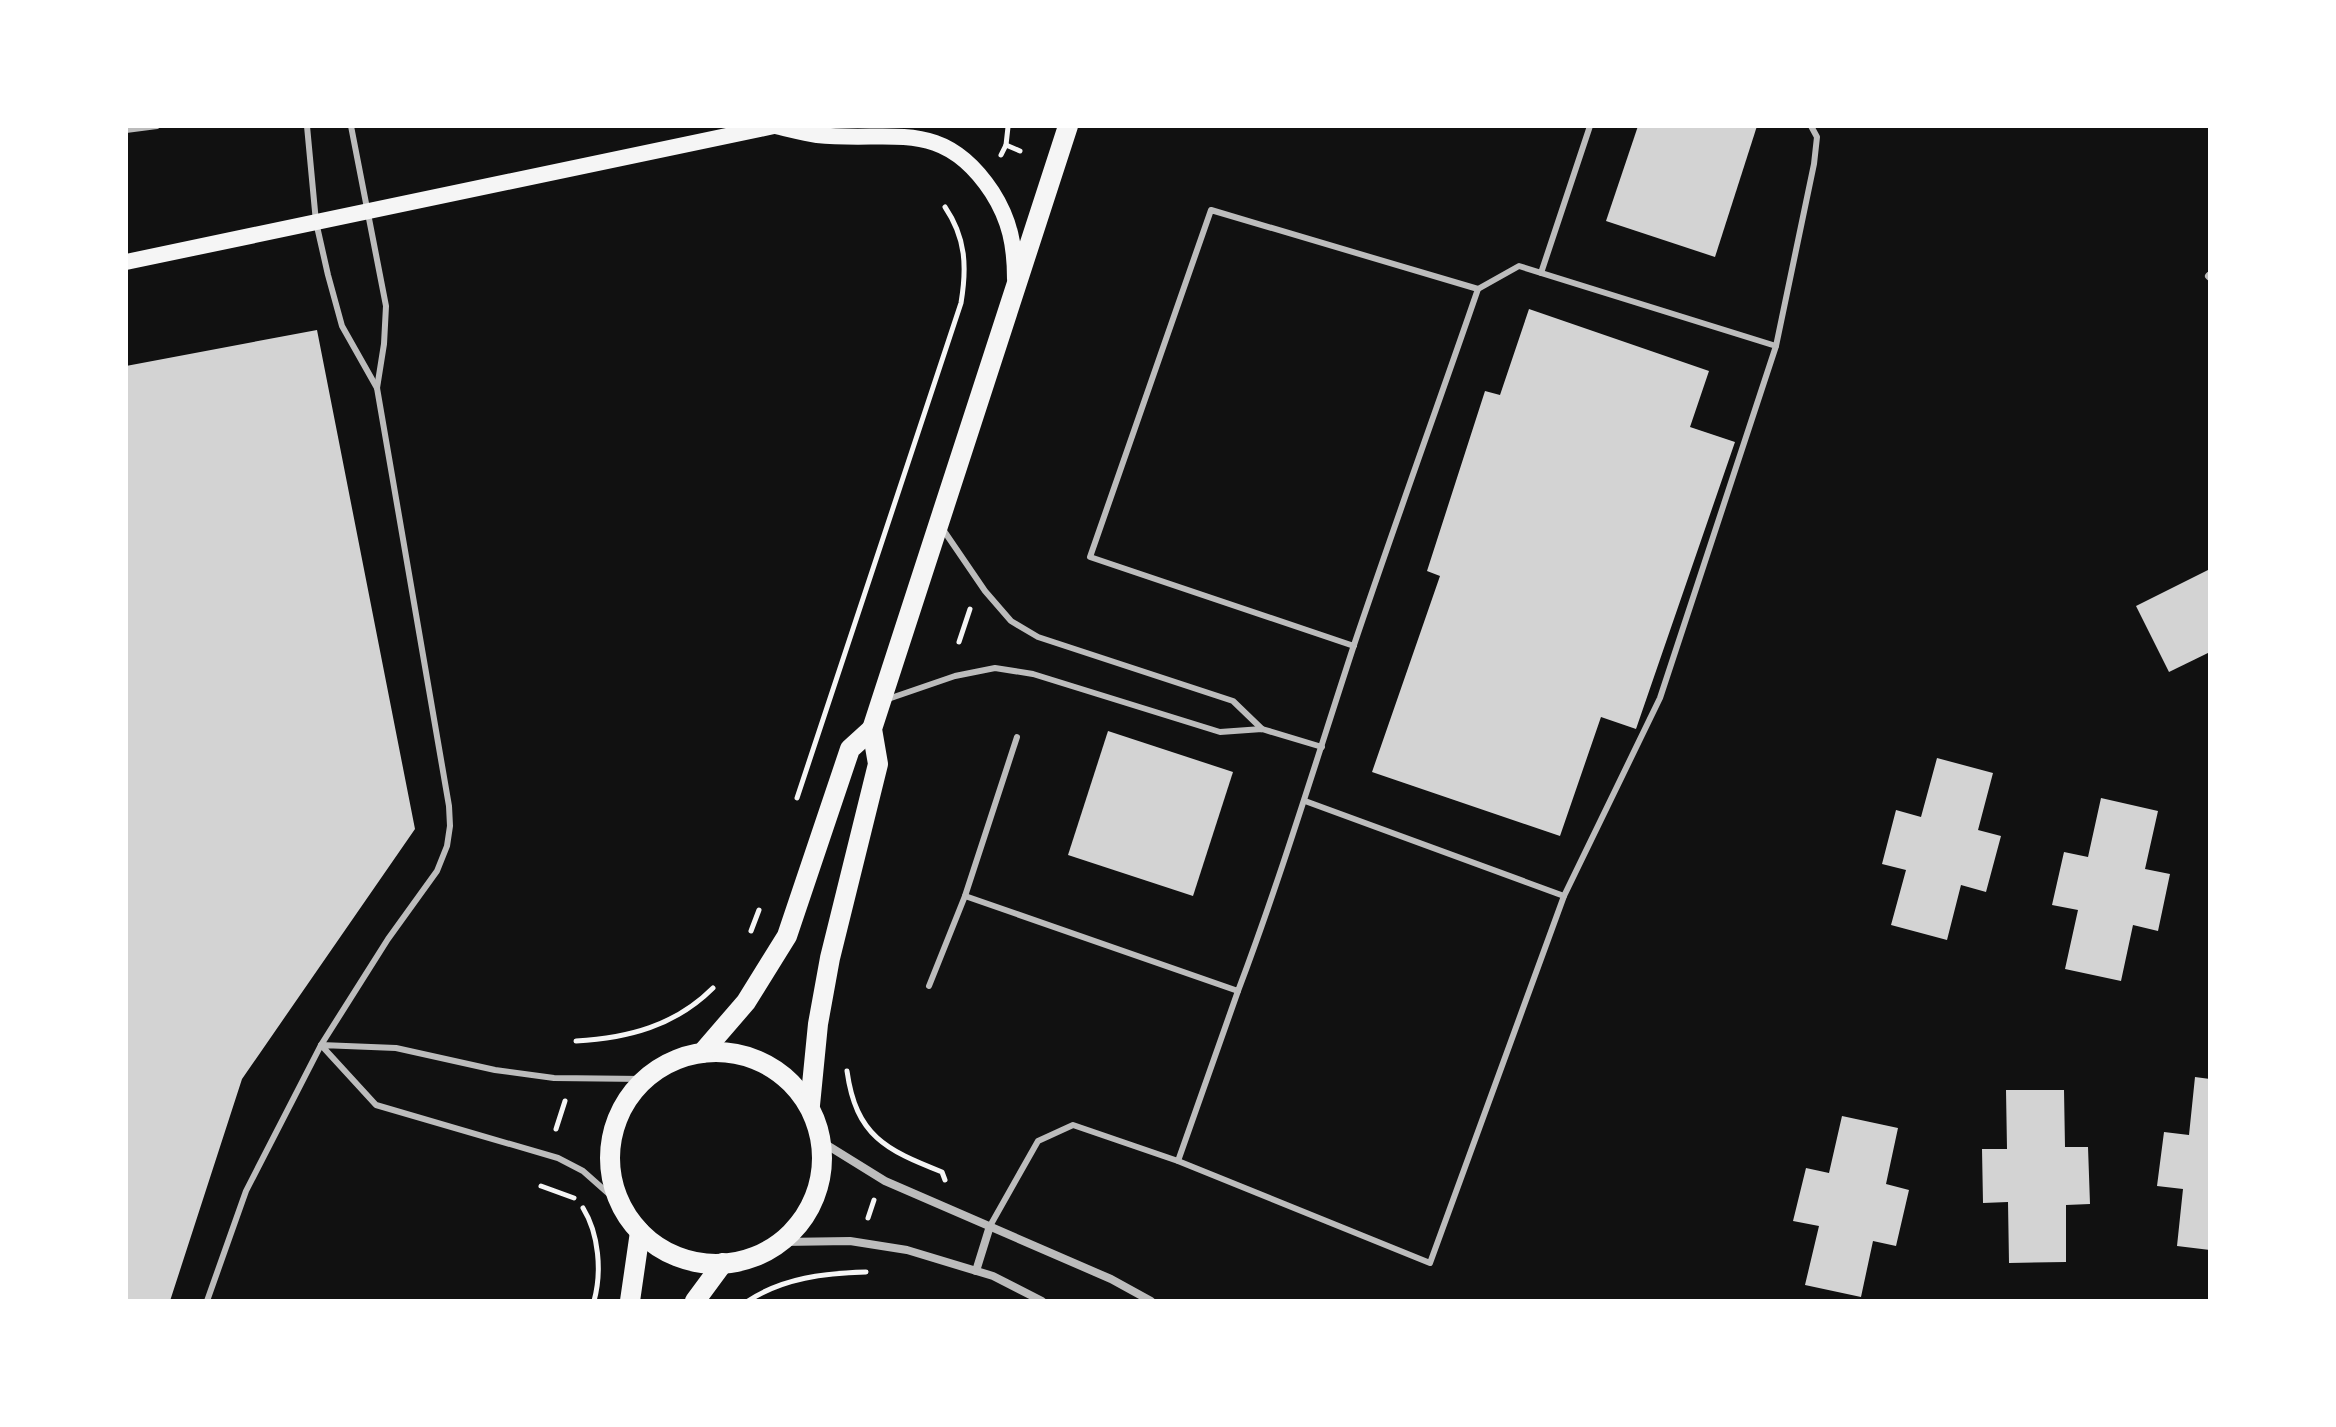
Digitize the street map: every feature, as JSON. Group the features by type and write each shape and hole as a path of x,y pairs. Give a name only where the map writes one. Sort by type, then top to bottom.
{"main road":[{"path":"126,262 368,212 711,132 775,126 816,135 906,136 936,142 959,154 981,176 1002,208 1012,236 1014,292"},
{"path":"810,1105 818,1024 830,958 878,764 872,729 1068,126"},
{"path":"702,1053 746,1002 787,936 850,749 872,729"},
{"path":"702,1053 737,1054 764,1063 792,1083 810,1105 818,1124 824,1158 817,1195 797,1227 782,1242 751,1257 723,1263 681,1257 662,1249 640,1232 618,1202 609,1171 610,1137 623,1105 643,1079 669,1063 702,1053"},
{"path":"630,1301 640,1232"},
{"path":"695,1301 723,1263"}],"street":[{"path":"822,1142 885,1181 1111,1279 1151,1301"},
{"path":"976,1271 990,1226"},
{"path":"782,1242 866,1243 907,1250 993,1276 1042,1301"}],"lane":[{"path":"126,130 157,126"},
{"path":"307,126 316,222 342,326 377,388"},
{"path":"207,1301 246,1191 321,1045 388,939 437,871 447,846 450,826 377,388 386,306 351,126"},
{"path":"1541,273 1590,126"},
{"path":"990,1226 1038,1141 1073,1125 1178,1161 1430,1263 1564,896 1660,698 1776,346 1814,164 1817,137 1811,126"},
{"path":"1354,646 1090,557 1104,515 1211,210 1478,289"},
{"path":"1178,1161 1305,801 1354,646 1478,289 1519,266 1776,346"},
{"path":"939,525 985,591 1011,621 1038,637 1233,701 1262,729"},
{"path":"881,702 955,676 995,668 1033,674 1220,732 1262,729 1322,747"},
{"path":"929,986 965,896 1017,737"},
{"path":"1305,801 1564,896"},
{"path":"965,896 1238,991"},
{"path":"321,1045 396,1048 495,1070 554,1078 643,1079"},
{"path":"321,1045 376,1105 558,1158 583,1171 618,1202"}],"path":[{"path":"1001,155 1006,145 1008,127"},
{"path":"1006,145 1020,151"},
{"path":"796,799 961,303 966,272 962,239 945,207"},
{"path":"959,642 972,604"},
{"path":"747,938 763,898"},
{"path":"576,1041 611,1039 638,1033 670,1020 699,1002 717,983"},
{"path":"846,1058 852,1098 862,1120 880,1141 898,1155 942,1172"},
{"path":"556,1129 566,1101"},
{"path":"541,1186 572,1196 586,1210 599,1265 594,1301"},
{"path":"868,1218 874,1199"},
{"path":"748,1301 782,1283 814,1276 865,1272 881,1274"}],"building":[{"path":"1638,126 1757,126 1715,257 1606,221"},
{"path":"1529,309 1709,371 1690,427 1735,442 1636,729 1601,717 1560,836 1372,772 1440,576 1427,571 1485,391 1500,395"},
{"path":"317,330 415,829 242,1079 170,1301 126,1301 126,366"},
{"path":"2210,569 2210,652 2169,672 2136,606"},
{"path":"1108,731 1233,772 1193,896 1068,855"},
{"path":"1937,758 1993,773 1978,830 2001,836 1986,892 1961,885 1947,940 1891,925 1906,870 1882,864 1896,810 1921,817"},
{"path":"2101,798 2158,811 2145,869 2170,874 2158,931 2133,925 2121,981 2065,969 2078,910 2052,905 2064,852 2088,857"},
{"path":"2195,1077 2210,1079 2210,1250 2177,1246 2183,1189 2157,1186 2164,1132 2189,1135"},
{"path":"2006,1090 2064,1090 2065,1147 2088,1147 2090,1204 2066,1205 2066,1262 2009,1263 2008,1202 1983,1203 1982,1149 2007,1149"},
{"path":"1842,1116 1898,1128 1886,1184 1909,1190 1896,1246 1873,1241 1861,1297 1805,1285 1819,1226 1793,1221 1806,1168 1829,1173"}]}
